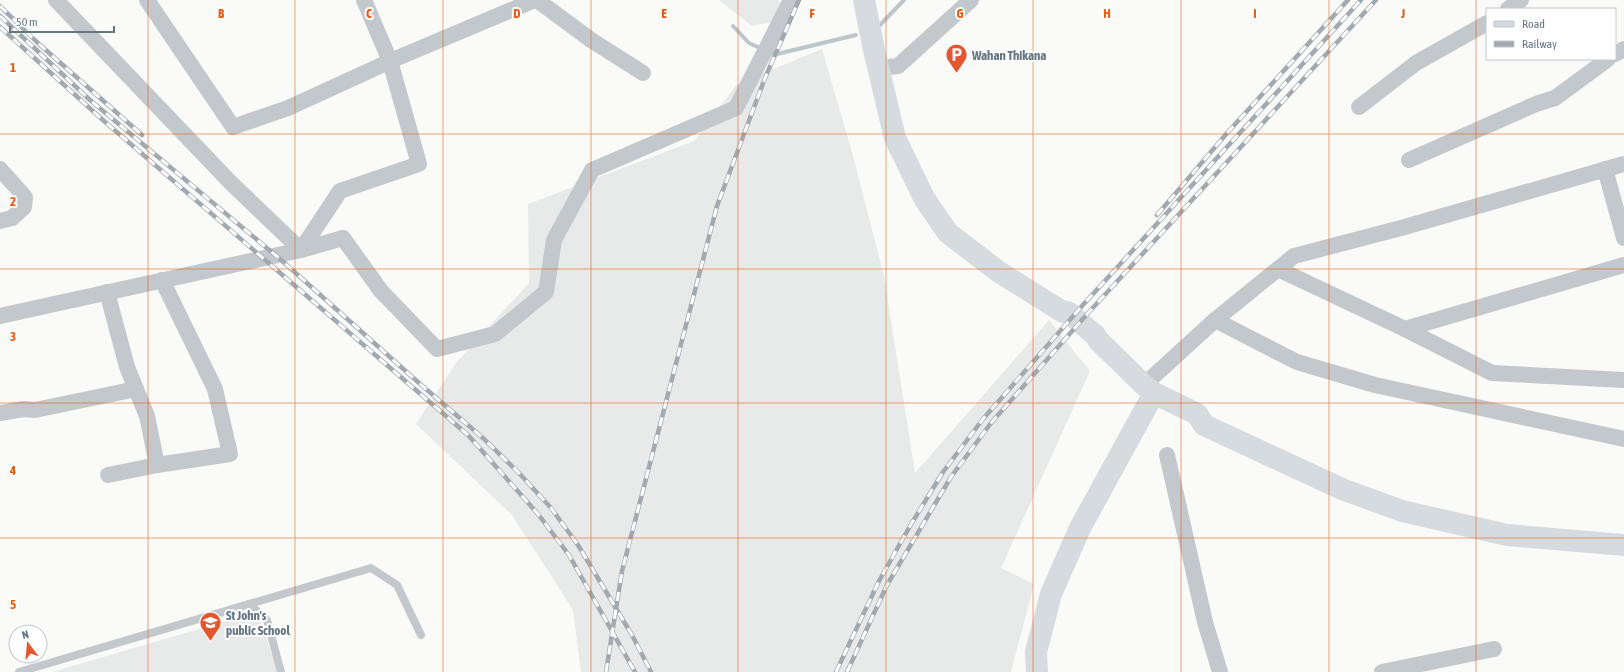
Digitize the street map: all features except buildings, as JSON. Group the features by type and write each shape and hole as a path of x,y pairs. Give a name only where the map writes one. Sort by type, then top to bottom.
{"main road":[{"path":"864,0 878,68 895,138 924,198 948,233 999,272 1063,312 1068,312 1095,335 1099,341 1149,389 1197,414 1210,413 1347,478 1410,500 1512,521 1624,539"},
{"path":"1037,672 1036,652 1051,594 1080,528 1149,389"}],"street":[{"path":"56,0 220,172 301,250"},
{"path":"147,0 233,128 288,108 390,61 536,0 592,40 643,73"},
{"path":"301,250 340,191 419,164 390,61 364,0"},
{"path":"0,316 301,250 343,238 381,291 437,349 495,334 546,292 554,240 592,170 736,108 791,0"},
{"path":"878,68 898,66 971,0"},
{"path":"1509,8 1521,0"},
{"path":"1359,107 1416,63 1486,24"},
{"path":"1409,160 1536,104 1555,98 1607,60"},
{"path":"1149,389 1215,320 1294,256 1401,228 1624,164"},
{"path":"0,169 25,197 24,206 12,218 0,221"},
{"path":"1605,169 1624,238"},
{"path":"1405,329 1624,265"},
{"path":"1278,269 1405,329 1492,373 1624,380"},
{"path":"108,475 157,464 230,454 215,390 162,280"},
{"path":"107,292 127,367 147,416 157,464"},
{"path":"1215,320 1297,362 1368,383 1624,439"},
{"path":"0,413 22,409 35,410 136,389"},
{"path":"1167,455 1205,622 1220,672"},
{"path":"1382,672 1494,649"}],"lane":[{"path":"19,672 371,568 397,585 421,635"},
{"path":"249,604 267,620 281,672"}],"shaded area":[{"path":"719,0 779,0 784,19 752,26"},
{"path":"822,49 852,152 884,276 915,473 1049,320 1090,371 1001,568 1034,584 1011,672 581,672 573,610 512,515 416,424 456,363 529,283 528,204 694,141 737,84"},
{"name":"St John's public School","path":"257,612 278,672 52,672"}],"waterway":[{"path":"880,25 904,0"},
{"path":"733,26 749,43 762,49"},
{"path":"768,51 777,54 856,35"}],"railway":[{"path":"606,672 622,571 717,206 765,78 799,0"},
{"path":"1157,215 1228,132 1348,0"},
{"path":"836,672 879,581 910,526 943,472 983,419 1082,306 1361,0"},
{"path":"847,672 887,585 951,477 991,423 1089,312 1376,0"},
{"path":"0,6 39,44 142,135"},
{"path":"0,16 90,100 280,259 483,438 519,473 551,508 578,545 632,635 651,672"},
{"path":"0,27 104,121 468,435 538,514 569,555 635,672"}],"place":[{"name":"Wahan Thikana","path":"957,74"},
{"name":"St John's public School","path":"211,642"}]}
